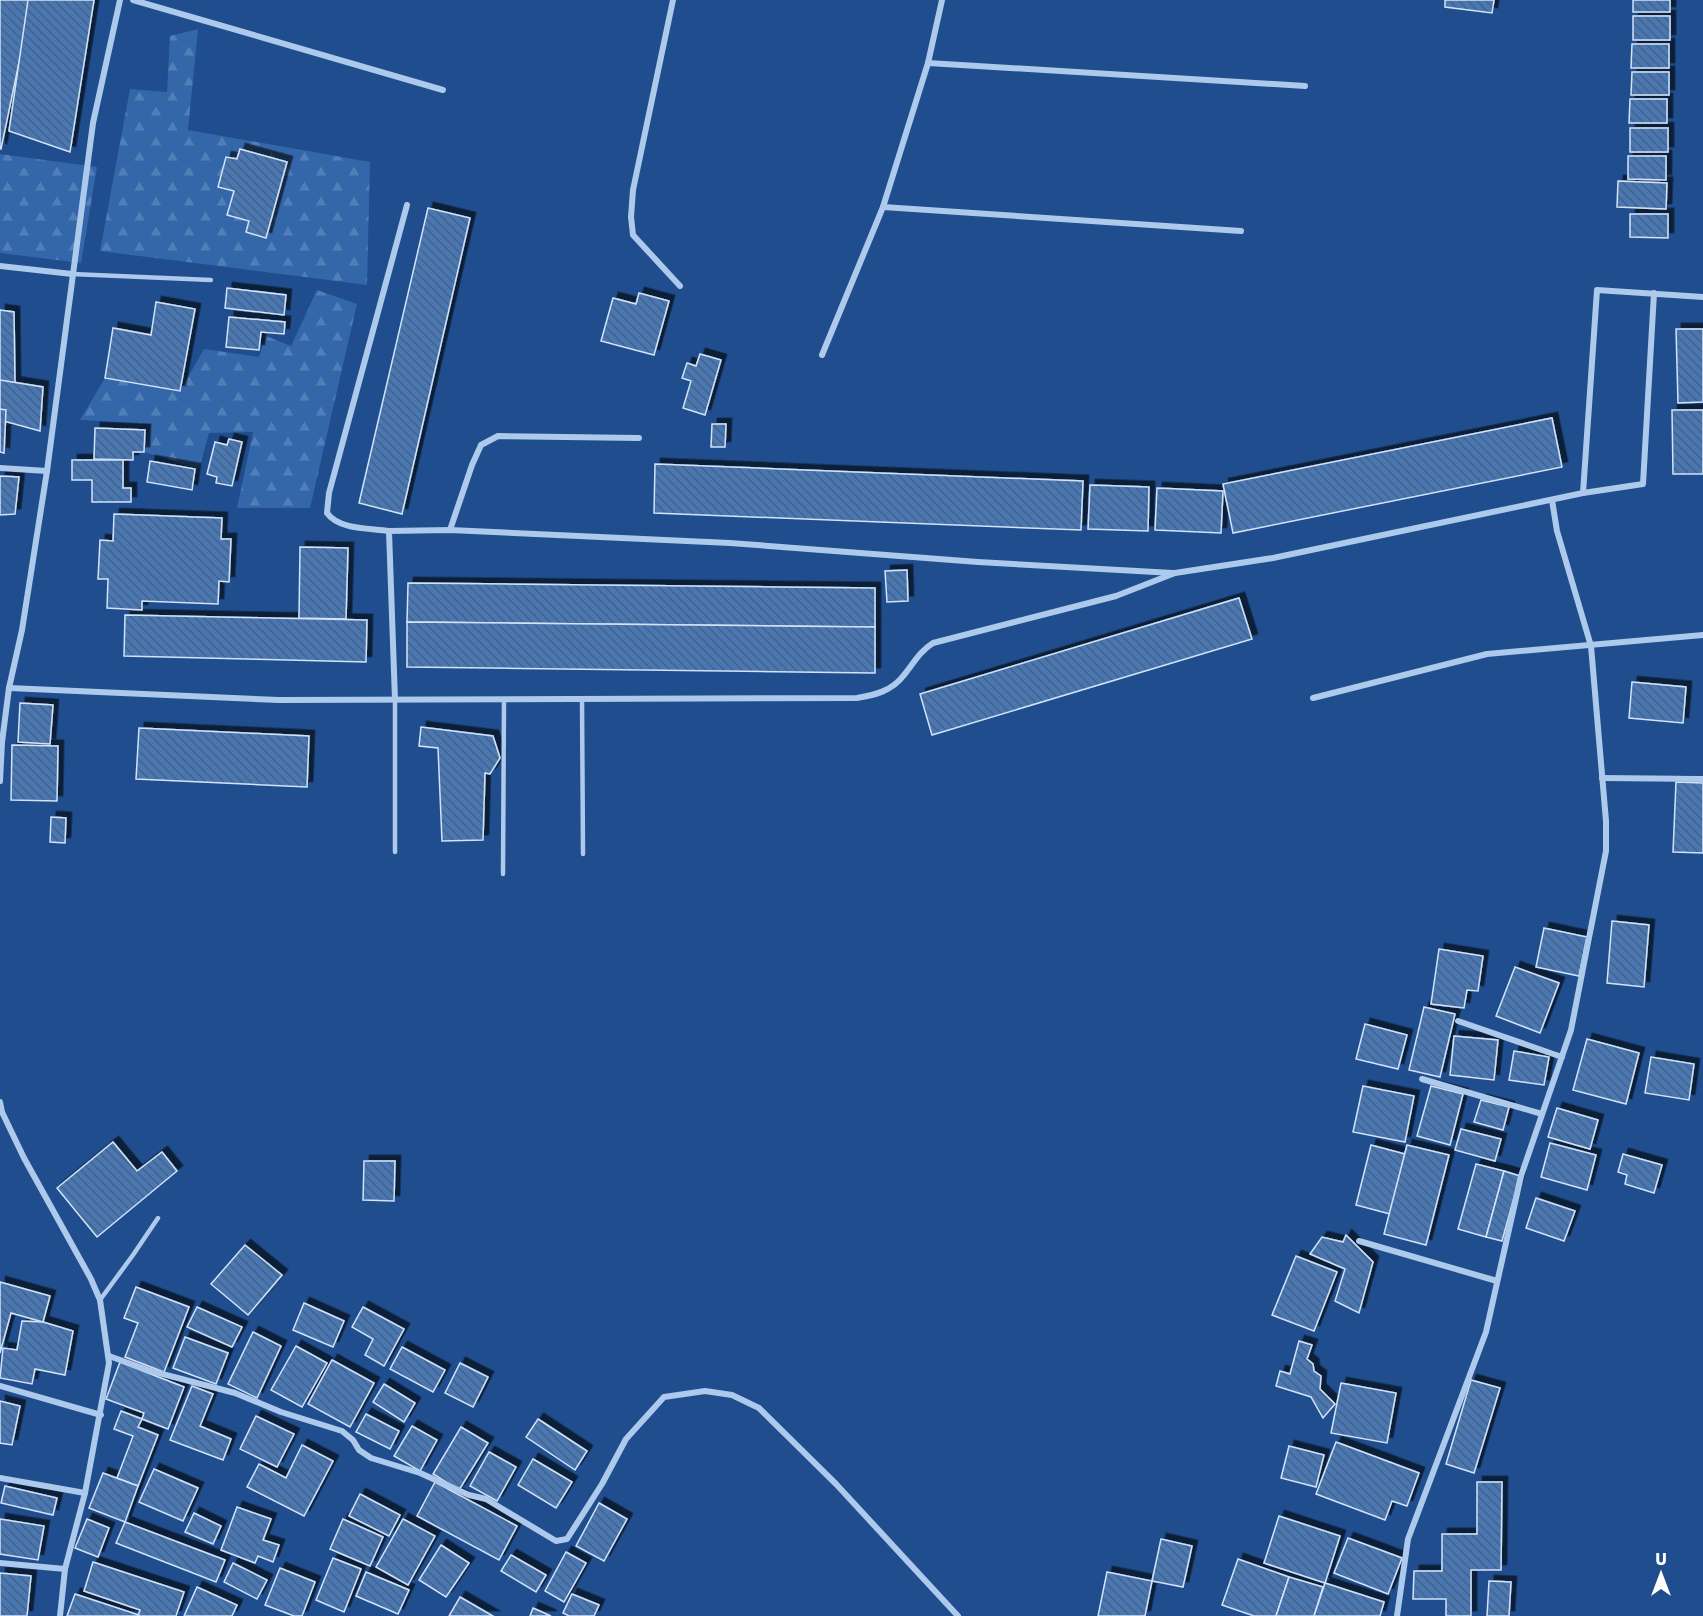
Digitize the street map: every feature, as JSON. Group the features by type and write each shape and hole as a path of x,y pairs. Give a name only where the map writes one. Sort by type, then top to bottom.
{"street":[{"path":"0,781 9,688 22,630 47,471 93,123 120,0"},
{"path":"133,0 443,90"},
{"path":"673,0 633,190 631,217 633,235 680,286"},
{"path":"822,355 883,207 928,63 942,0"},
{"path":"928,63 1305,86"},
{"path":"407,205 330,493 327,513 332,520 340,524 389,531 450,530 730,543 978,562 1175,573 1284,556 1583,493 1643,484 1654,293"},
{"path":"883,207 1241,231"},
{"path":"0,266 72,274"},
{"path":"1583,493 1597,290 1703,297"},
{"path":"450,530 481,445 498,436 639,438"},
{"path":"0,468 47,471"},
{"path":"1397,1616 1408,1539 1486,1332 1521,1176 1575,1012 1606,851 1606,821 1591,646 1557,531 1552,500"},
{"path":"389,531 395,700"},
{"path":"9,688 279,700 857,698 877,695 891,688 904,676 917,655 933,643 1116,596 1175,573"},
{"path":"1313,698 1487,654 1703,635"},
{"path":"1602,778 1703,778"},
{"path":"1458,1021 1562,1057"},
{"path":"1422,1079 1542,1114"},
{"path":"0,1102 2,1112 24,1158 91,1279 100,1300 109,1356 101,1415 85,1493 65,1569 60,1616"},
{"path":"1359,1241 1497,1281"},
{"path":"109,1356 151,1371 235,1393 281,1412 342,1431 353,1440 359,1450 371,1458 420,1473 469,1495 486,1499 556,1541 567,1539 602,1484 626,1439 664,1397 705,1390 732,1395 759,1408 836,1484 958,1616"},
{"path":"0,1386 101,1415"},
{"path":"0,1478 85,1493"},
{"path":"0,1563 65,1569"}],"lane":[{"path":"72,274 211,280"},
{"path":"395,700 395,852"},
{"path":"502,874 504,700"},
{"path":"582,700 583,854"},
{"path":"100,1300 158,1218"}],"green space":[{"path":"198,29 188,130 370,162 367,285 100,251 130,89 167,92 170,36"},
{"path":"0,154 97,167 81,263 0,253"},
{"path":"317,290 357,304 310,508 237,508 253,432 209,433 199,469 144,452 151,424 80,420 105,378 180,391 204,349 259,357 266,336 291,346"}],"building":[{"path":"0,0 32,0 1,149 0,148"},
{"path":"28,0 94,0 70,152 9,131"},
{"path":"1445,0 1494,0 1492,13 1445,7"},
{"path":"1633,0 1670,0 1670,12 1633,12"},
{"path":"1633,16 1670,16 1670,40 1633,40"},
{"path":"1632,44 1669,44 1669,68 1631,68"},
{"path":"1632,72 1669,72 1669,95 1631,95"},
{"path":"1630,99 1667,99 1667,123 1629,123"},
{"path":"1630,128 1668,128 1668,152 1630,152"},
{"path":"240,149 287,162 266,238 246,232 249,221 227,215 234,191 218,187 226,157 237,159"},
{"path":"1628,156 1666,156 1666,180 1628,179"},
{"path":"1618,181 1667,183 1666,209 1617,207"},
{"path":"428,208 470,218 402,514 359,503"},
{"path":"1630,214 1668,214 1668,238 1630,237"},
{"path":"227,288 286,295 284,315 225,308"},
{"path":"639,293 669,301 654,355 601,341 613,298 636,304"},
{"path":"156,302 195,309 180,391 105,378 113,328 151,335"},
{"path":"0,310 14,312 15,383 0,381"},
{"path":"229,317 285,322 284,334 261,332 259,350 226,347"},
{"path":"1676,329 1703,329 1703,402 1678,403"},
{"path":"700,354 721,360 705,415 683,408 691,381 682,378 687,363 696,366"},
{"path":"0,380 43,387 40,431 0,420"},
{"path":"0,409 6,410 4,453 0,452"},
{"path":"1672,410 1703,410 1703,474 1673,474"},
{"path":"1552,418 1562,467 1233,533 1223,484"},
{"path":"712,424 726,424 725,447 711,447"},
{"path":"95,428 145,430 144,452 133,452 133,460 94,459"},
{"path":"229,439 242,442 232,486 216,483 217,477 207,474 215,442 227,445"},
{"path":"72,460 123,460 123,488 131,488 131,502 92,502 92,480 72,480"},
{"path":"150,461 195,469 192,490 147,482"},
{"path":"655,464 1083,481 1081,530 654,513"},
{"path":"0,476 19,477 15,514 0,515"},
{"path":"1090,485 1149,487 1148,531 1088,529"},
{"path":"1157,488 1223,491 1221,533 1155,530"},
{"path":"114,514 222,518 221,539 231,539 229,582 219,581 218,604 142,601 142,610 107,608 108,579 98,579 100,540 113,541"},
{"path":"300,547 348,548 346,619 299,618"},
{"path":"907,570 908,601 887,602 885,571"},
{"path":"408,583 875,588 875,627 407,622"},
{"path":"1239,598 1252,639 932,735 920,694"},
{"path":"125,615 367,620 366,662 124,656"},
{"path":"407,622 875,627 875,673 407,667"},
{"path":"1632,682 1686,687 1683,723 1629,718"},
{"path":"20,703 53,705 50,744 18,742"},
{"path":"421,727 493,736 500,758 490,774 485,773 483,840 442,841 438,748 419,746"},
{"path":"139,728 309,736 307,787 136,779"},
{"path":"12,745 58,746 57,801 11,800"},
{"path":"1676,782 1703,783 1703,853 1673,852"},
{"path":"51,817 66,818 65,843 50,842"},
{"path":"1612,921 1649,925 1644,987 1607,983"},
{"path":"1544,928 1587,937 1579,976 1536,967"},
{"path":"1439,949 1483,956 1478,991 1467,990 1464,1008 1431,1004"},
{"path":"1515,967 1559,983 1540,1033 1496,1016"},
{"path":"1424,1007 1455,1014 1440,1077 1409,1070"},
{"path":"1365,1024 1407,1035 1398,1069 1356,1059"},
{"path":"1454,1036 1498,1040 1494,1080 1450,1075"},
{"path":"1587,1039 1639,1053 1626,1104 1573,1090"},
{"path":"1514,1051 1549,1057 1544,1085 1509,1080"},
{"path":"1651,1057 1694,1064 1689,1100 1645,1093"},
{"path":"1363,1086 1414,1096 1405,1142 1353,1132"},
{"path":"1431,1086 1463,1094 1450,1145 1417,1136"},
{"path":"1481,1100 1509,1107 1503,1130 1474,1122"},
{"path":"1557,1108 1598,1120 1590,1149 1548,1137"},
{"path":"1461,1129 1501,1139 1495,1161 1455,1150"},
{"path":"113,1142 137,1171 162,1152 177,1171 97,1237 57,1188"},
{"path":"1550,1143 1596,1155 1587,1190 1541,1177"},
{"path":"1371,1145 1405,1154 1390,1214 1356,1205"},
{"path":"1407,1145 1449,1155 1426,1245 1384,1234"},
{"path":"1623,1154 1662,1165 1654,1193 1625,1184 1627,1175 1618,1172"},
{"path":"364,1161 395,1161 394,1201 363,1200"},
{"path":"1476,1164 1504,1171 1486,1237 1458,1229"},
{"path":"1504,1171 1520,1176 1502,1241 1486,1237"},
{"path":"1536,1198 1575,1211 1564,1241 1526,1228"},
{"path":"1346,1235 1373,1262 1359,1313 1335,1301 1345,1269 1310,1254 1322,1237 1343,1242"},
{"path":"245,1245 282,1275 248,1315 211,1284"},
{"path":"1296,1256 1337,1272 1314,1331 1272,1315"},
{"path":"0,1282 50,1296 43,1322 11,1313 0,1353"},
{"path":"136,1287 189,1307 164,1372 125,1357 138,1323 124,1318"},
{"path":"304,1303 344,1321 333,1347 293,1330"},
{"path":"197,1307 242,1327 232,1347 187,1327"},
{"path":"363,1307 404,1329 384,1366 365,1355 373,1339 352,1327"},
{"path":"22,1321 43,1322 73,1331 65,1375 35,1369 32,1384 0,1378 3,1348 17,1350"},
{"path":"253,1332 281,1346 257,1398 228,1384"},
{"path":"185,1337 228,1353 216,1384 173,1368"},
{"path":"1299,1341 1312,1345 1307,1359 1313,1364 1314,1371 1321,1376 1320,1389 1335,1404 1323,1418 1311,1397 1276,1386 1280,1371 1290,1374"},
{"path":"296,1346 327,1363 302,1407 271,1390"},
{"path":"402,1347 445,1370 433,1392 390,1369"},
{"path":"332,1360 374,1383 350,1427 308,1404"},
{"path":"120,1362 184,1387 168,1429 142,1419 144,1413 106,1399"},
{"path":"460,1363 488,1377 473,1407 445,1393"},
{"path":"1471,1380 1500,1388 1474,1473 1446,1464"},
{"path":"1341,1383 1396,1393 1387,1443 1331,1433"},
{"path":"384,1384 415,1403 404,1422 373,1402"},
{"path":"192,1386 213,1394 200,1426 231,1439 223,1460 170,1440"},
{"path":"0,1401 20,1406 12,1445 0,1443"},
{"path":"121,1411 142,1419 138,1427 158,1435 138,1486 117,1478 133,1436 114,1429"},
{"path":"366,1414 399,1431 390,1449 356,1432"},
{"path":"256,1416 294,1434 277,1467 240,1449"},
{"path":"538,1419 587,1451 575,1470 526,1437"},
{"path":"412,1426 437,1440 420,1471 394,1456"},
{"path":"461,1427 488,1443 459,1490 433,1474"},
{"path":"1336,1442 1419,1473 1407,1506 1392,1501 1385,1520 1316,1494"},
{"path":"302,1445 333,1461 304,1516 247,1487 259,1464 286,1478"},
{"path":"1289,1446 1324,1455 1316,1487 1281,1478"},
{"path":"489,1452 516,1467 497,1501 470,1486"},
{"path":"533,1459 572,1482 556,1508 518,1485"},
{"path":"154,1469 198,1488 183,1521 139,1502"},
{"path":"103,1473 138,1486 125,1522 89,1508"},
{"path":"435,1482 517,1526 499,1560 417,1516"},
{"path":"1477,1482 1502,1482 1501,1570 1471,1570 1471,1616 1446,1616 1446,1599 1413,1599 1414,1571 1442,1571 1442,1534 1477,1534"},
{"path":"5,1486 57,1498 53,1515 1,1503"},
{"path":"360,1494 400,1515 389,1536 349,1516"},
{"path":"599,1503 627,1519 604,1561 576,1546"},
{"path":"237,1507 271,1519 263,1540 279,1545 273,1562 258,1556 255,1563 221,1550"},
{"path":"194,1513 221,1526 213,1544 185,1532"},
{"path":"1279,1516 1340,1536 1325,1583 1264,1563"},
{"path":"0,1519 44,1526 38,1560 0,1554"},
{"path":"87,1519 109,1528 98,1557 75,1548"},
{"path":"343,1519 383,1537 370,1566 330,1549"},
{"path":"403,1519 435,1536 408,1585 376,1567"},
{"path":"125,1522 225,1560 216,1582 116,1543"},
{"path":"1348,1538 1402,1558 1388,1594 1334,1573"},
{"path":"1161,1539 1192,1546 1183,1587 1152,1581"},
{"path":"441,1545 469,1563 446,1597 419,1580"},
{"path":"566,1552 586,1563 564,1602 545,1591"},
{"path":"511,1555 546,1575 536,1592 501,1571"},
{"path":"333,1558 361,1569 344,1612 316,1600"},
{"path":"1238,1559 1289,1577 1276,1616 1254,1616 1222,1605"},
{"path":"93,1562 184,1592 176,1616 138,1616 140,1610 84,1591"},
{"path":"233,1563 267,1580 257,1599 224,1582"},
{"path":"280,1568 315,1582 302,1616 294,1616 265,1605"},
{"path":"366,1572 409,1590 398,1614 356,1596"},
{"path":"1107,1572 1152,1581 1145,1616 1098,1616"},
{"path":"0,1573 31,1576 27,1616 0,1616"},
{"path":"1289,1577 1323,1587 1314,1616 1276,1616"},
{"path":"1489,1581 1511,1582 1509,1616 1487,1616"},
{"path":"1325,1583 1384,1602 1380,1616 1314,1616"},
{"path":"197,1587 237,1605 232,1616 184,1616"},
{"path":"75,1594 139,1615 139,1616 67,1616"},
{"path":"572,1594 599,1605 594,1616 569,1616 563,1613"},
{"path":"460,1597 493,1616 449,1616"},
{"path":"533,1608 551,1616 530,1616"}]}
